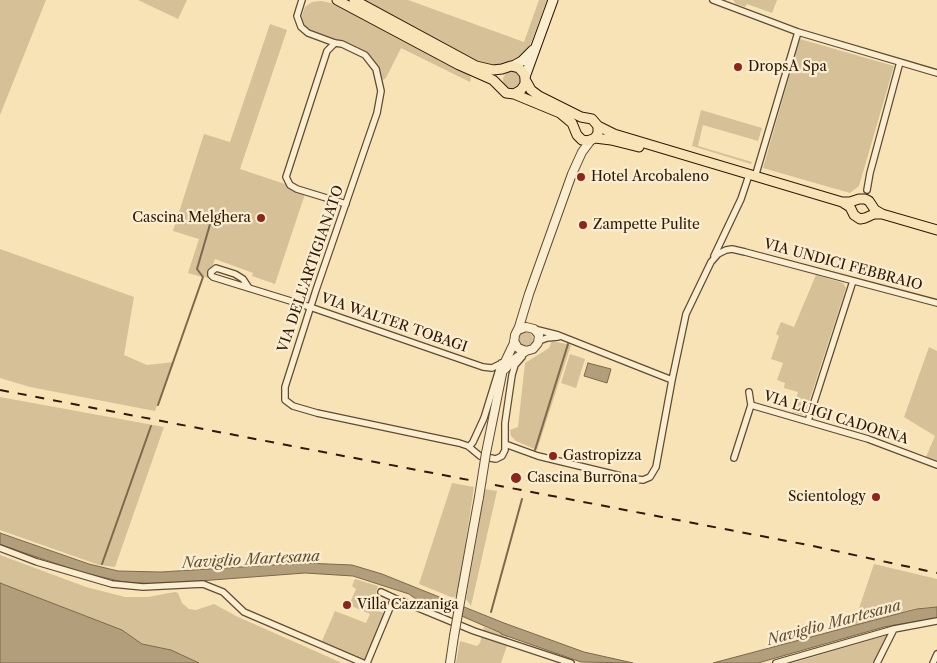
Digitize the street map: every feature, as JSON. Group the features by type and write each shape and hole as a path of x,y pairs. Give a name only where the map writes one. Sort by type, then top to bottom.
{"main road":[{"path":"337,0 459,66 493,80 504,92 514,94 560,113 569,120 577,133 585,141 593,139 611,140 687,157"},
{"path":"354,0 468,63 487,69 502,69 513,66 528,56 539,41"},
{"path":"514,94 521,90 526,79 553,0"},
{"path":"513,66 521,69 531,90 584,118 594,120 598,126 614,134 842,202 864,203 882,214 937,230"},
{"path":"499,85 498,75 502,69"},
{"path":"577,133 579,121 584,118"},
{"path":"593,139 598,133 598,126"}],"street":[{"path":"300,8 302,0"},
{"path":"300,8 308,0"},
{"path":"713,0 724,2 798,32 937,73"},
{"name":"VIA DELL'ARTIGIANATO","path":"300,8 297,20 304,31 342,44 367,57 377,70 381,91 377,113 310,307 284,389 285,398 288,403 297,408 459,442 469,447 479,456 496,459 503,455 506,444"},
{"path":"528,351 513,369 506,424 506,444 529,453 572,465 636,480 643,480 650,476 656,466 686,314 752,176 798,32"},
{"path":"335,43 327,50 286,177 290,184 296,188 346,204"},
{"path":"864,203 872,165 900,62"},
{"path":"575,167 578,148 577,133"},
{"path":"450,663 486,453 504,364 518,330 575,167 587,144 593,139"},
{"path":"712,262 719,254 732,249 725,243 724,236"},
{"name":"VIA UNDICI FEBBRAIO","path":"732,249 937,303"},
{"name":"VIA WALTER TOBAGI","path":"249,288 243,279 237,275 216,268 211,273 214,277 249,288 310,307 483,367 492,368 502,363"},
{"path":"808,421 853,281"},
{"path":"525,308 526,316 538,334 539,342"},
{"path":"518,330 526,327 565,338 672,380"},
{"path":"502,376 510,362 535,348 539,342 552,336 565,338"},
{"path":"514,341 518,348 528,351"},
{"path":"469,447 484,418 502,363 508,355"},
{"path":"749,392 751,405"},
{"name":"VIA LUIGI CADORNA","path":"734,458 751,405 868,438 937,465"},
{"path":"0,548 37,562 112,584 129,587 202,584 222,592 244,612 363,663"},
{"path":"381,592 464,627 572,663"},
{"path":"367,663 394,598"},
{"path":"776,663 894,629 937,621"},
{"path":"877,663 894,629"},
{"path":"933,663 937,654"}],"shaded area":[{"path":"0,0 46,0 0,115"},
{"path":"138,0 187,0 178,19"},
{"path":"359,0 408,0 524,42 539,0 547,0 528,51 519,59 496,66 480,65"},
{"path":"733,0 777,0 772,13 747,4 745,7 736,4"},
{"path":"312,2 331,3 384,28 468,73 471,78 470,82 401,48 386,78 383,80 374,61 364,51 307,29 304,26 301,18 305,7"},
{"path":"270,24 287,30 240,169 285,184 291,189 305,194 275,284 252,276 253,273 215,259 208,278 188,273 199,239 173,231 204,134 230,142"},
{"path":"800,39 894,66 859,186 850,193 763,168"},
{"path":"508,71 516,71 521,76 519,87 508,89 503,84 503,76"},
{"path":"701,110 762,128 758,141 703,125 698,146 752,162 751,164 692,146"},
{"path":"0,249 134,297 124,355 147,365 174,362 155,411 30,387 0,378"},
{"path":"816,275 843,283 846,288 806,411 802,415 792,412 798,392 784,388 785,383 777,380 783,363 771,359 779,336 776,334 781,322 794,327"},
{"path":"523,332 529,332 533,339 529,346 523,346 519,342 519,336"},
{"path":"552,341 571,345 537,450 516,441 511,436 510,430 518,427 525,363 549,348"},
{"path":"929,347 937,351 937,461 926,457 935,436 904,417"},
{"path":"570,354 585,359 576,388 561,383"},
{"path":"588,363 611,369 607,383 584,376"},
{"path":"0,397 164,427 115,567 99,565 0,530"},
{"path":"452,483 474,487 458,592 455,597 419,584"},
{"path":"485,489 497,491 471,606 466,599"},
{"path":"0,533 89,564 118,571 161,572 304,563 352,565 382,574 504,623 584,652 633,663 581,662 501,634 450,611 449,613 420,602 409,594 353,576 305,573 159,584 123,582 81,572 4,546 0,544"},
{"path":"0,555 86,587 125,597 148,597 175,592 178,593 182,603 189,609 196,610 214,604 236,616 342,663 199,663 171,650 142,644 122,630 0,583"},
{"path":"874,564 937,579 937,607 916,608 853,626"},
{"path":"355,579 378,586 371,608 386,614 367,660 322,641 335,611 366,623 370,614 349,605 356,589 352,586"},
{"path":"0,583 122,630 142,644 171,650 199,663 0,663"},
{"path":"937,607 937,618 884,627 758,663 713,663 916,609"},
{"path":"484,627 508,636 509,640 501,663 456,663 460,641 477,646 480,643"},
{"path":"887,635 873,663 793,663"}],"waterway":[{"path":"158,405 203,277 197,269 213,214"},
{"path":"535,450 568,344"},
{"path":"102,564 151,426"},
{"path":"527,480 528,475"},
{"path":"491,612 522,499"}],"railway":[{"path":"0,390 813,546 937,573"}],"place":[{"name":"DropsA Spa","path":"738,67"},
{"name":"Hotel Arcobaleno","path":"581,177"},
{"name":"Cascina Melghera","path":"261,218"},
{"name":"Zampette Pulite","path":"583,225"},
{"name":"Gastropizza","path":"553,456"},
{"name":"Cascina Burrona","path":"516,478"},
{"name":"Scientology","path":"876,497"},
{"name":"Villa Cazzaniga","path":"347,605"}],"water label":[{"name":"Naviglio Martesana","path":"251,560"},
{"name":"Naviglio Martesana","path":"834,623"}]}
